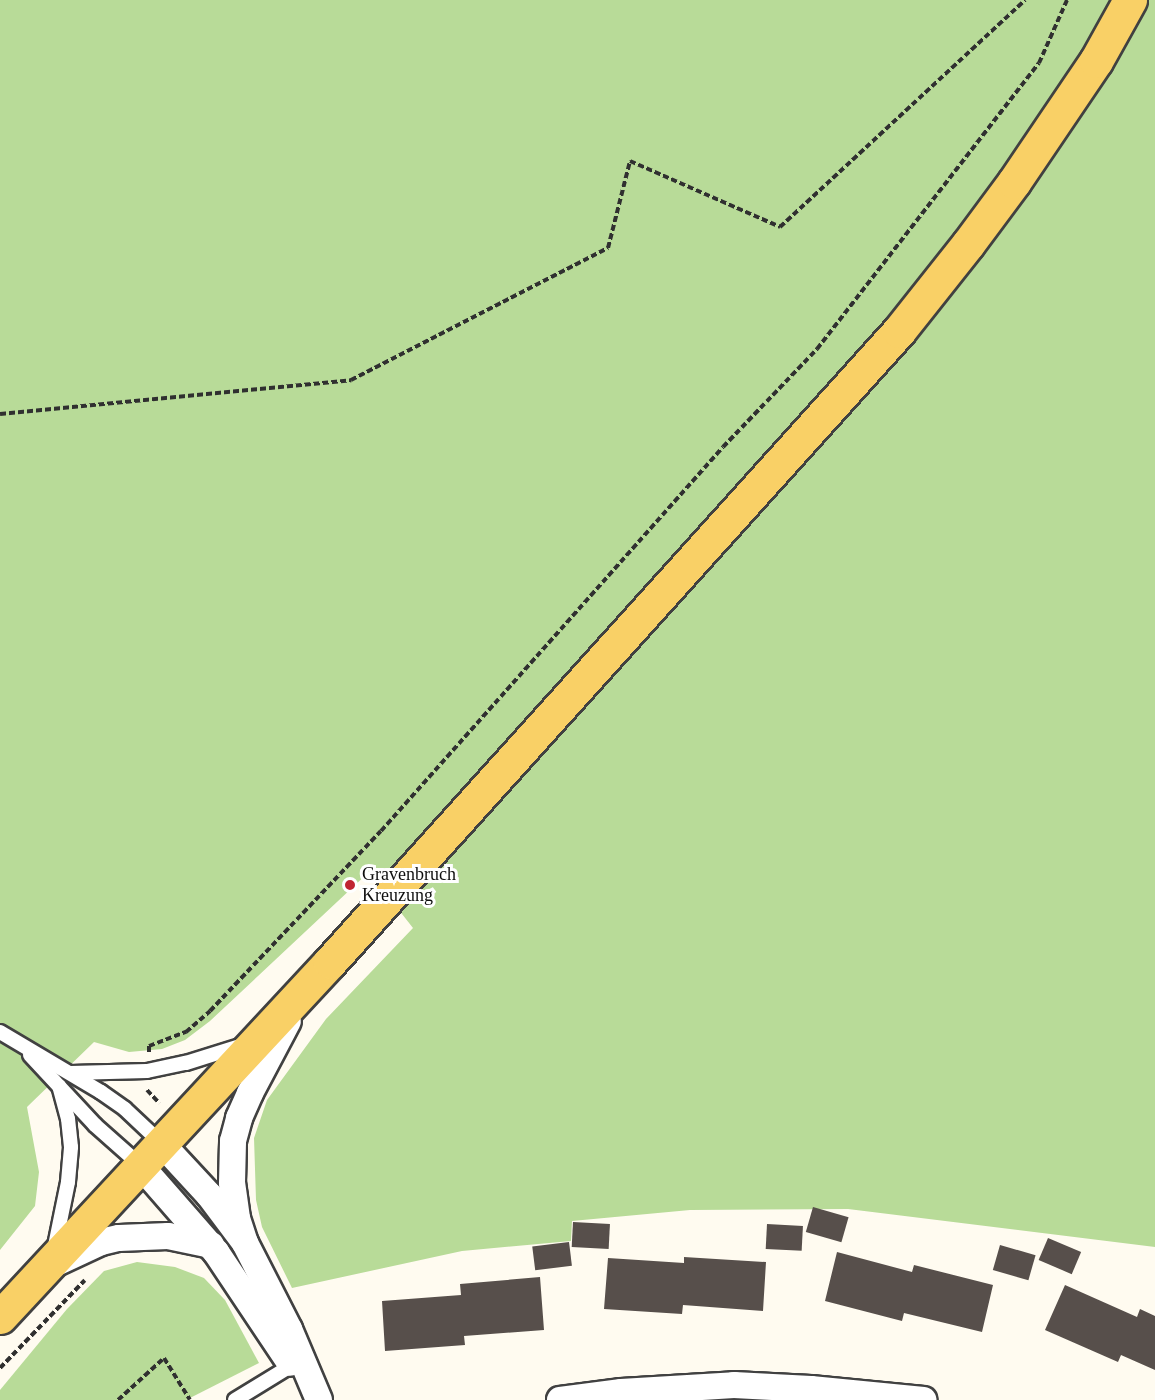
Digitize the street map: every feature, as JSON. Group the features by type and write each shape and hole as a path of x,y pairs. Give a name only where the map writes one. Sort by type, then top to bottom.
{"main road":[{"path":"0,1317 51,1265 150,1153 330,962 899,331 1014,182 1096,61 1130,0"}],"street":[{"path":"316,1400 297,1363 245,1243 237,1218 232,1183 233,1141 238,1118 278,1036 330,962"},
{"path":"150,1153 209,1195 245,1243"},
{"path":"150,1153 211,1245 297,1363"},
{"path":"51,1265 101,1242 119,1238 168,1236 211,1245"},
{"path":"560,1400 621,1392 734,1385 811,1389 923,1400"}],"lane":[{"path":"0,1032 22,1047 71,1072 125,1109 150,1153"},
{"path":"71,1072 147,1071 186,1063 256,1041"},
{"path":"22,1047 95,1125 150,1153"},
{"path":"51,1265 68,1182 71,1147 68,1119 59,1086"},
{"path":"235,1400 297,1363"}],"path":[{"path":"0,414 351,380 608,248 630,161 780,227 1025,0"},
{"path":"147,1071 149,1046 186,1032 210,1011 381,831 723,447 817,349 1039,63 1067,0"},
{"path":"0,1368 92,1275"},
{"path":"118,1400 164,1358 190,1400"}],"green space":[{"path":"0,0 1155,0 1155,1247 848,1209 690,1210 572,1221 571,1241 462,1251 292,1288 262,1227 256,1200 254,1138 267,1100 326,1019 413,928 369,872 210,1021 185,1040 162,1049 129,1052 94,1042 27,1107 39,1172 35,1206 0,1250"},
{"path":"137,1262 175,1267 204,1278 225,1300 259,1363 186,1400 0,1400 0,1390 67,1309 104,1271"}],"building":[{"path":"813,1207 849,1217 841,1242 806,1232"},
{"path":"573,1222 610,1224 609,1249 572,1247"},
{"path":"767,1224 803,1226 802,1251 766,1249"},
{"path":"1048,1238 1081,1252 1072,1274 1039,1260"},
{"path":"569,1242 572,1266 535,1270 532,1247"},
{"path":"1000,1245 1036,1255 1028,1280 993,1270"},
{"path":"837,1252 912,1272 914,1265 993,1285 982,1332 904,1313 902,1321 825,1301"},
{"path":"684,1257 766,1262 763,1311 683,1305 682,1314 604,1309 608,1258 684,1263"},
{"path":"540,1277 544,1330 464,1336 465,1345 385,1351 382,1301 461,1295 460,1284"},
{"path":"1065,1285 1137,1317 1140,1309 1155,1316 1155,1370 1121,1355 1118,1362 1045,1330"}],"place":[{"name":"Gravenbruch Kreuzung","path":"350,885"}]}
